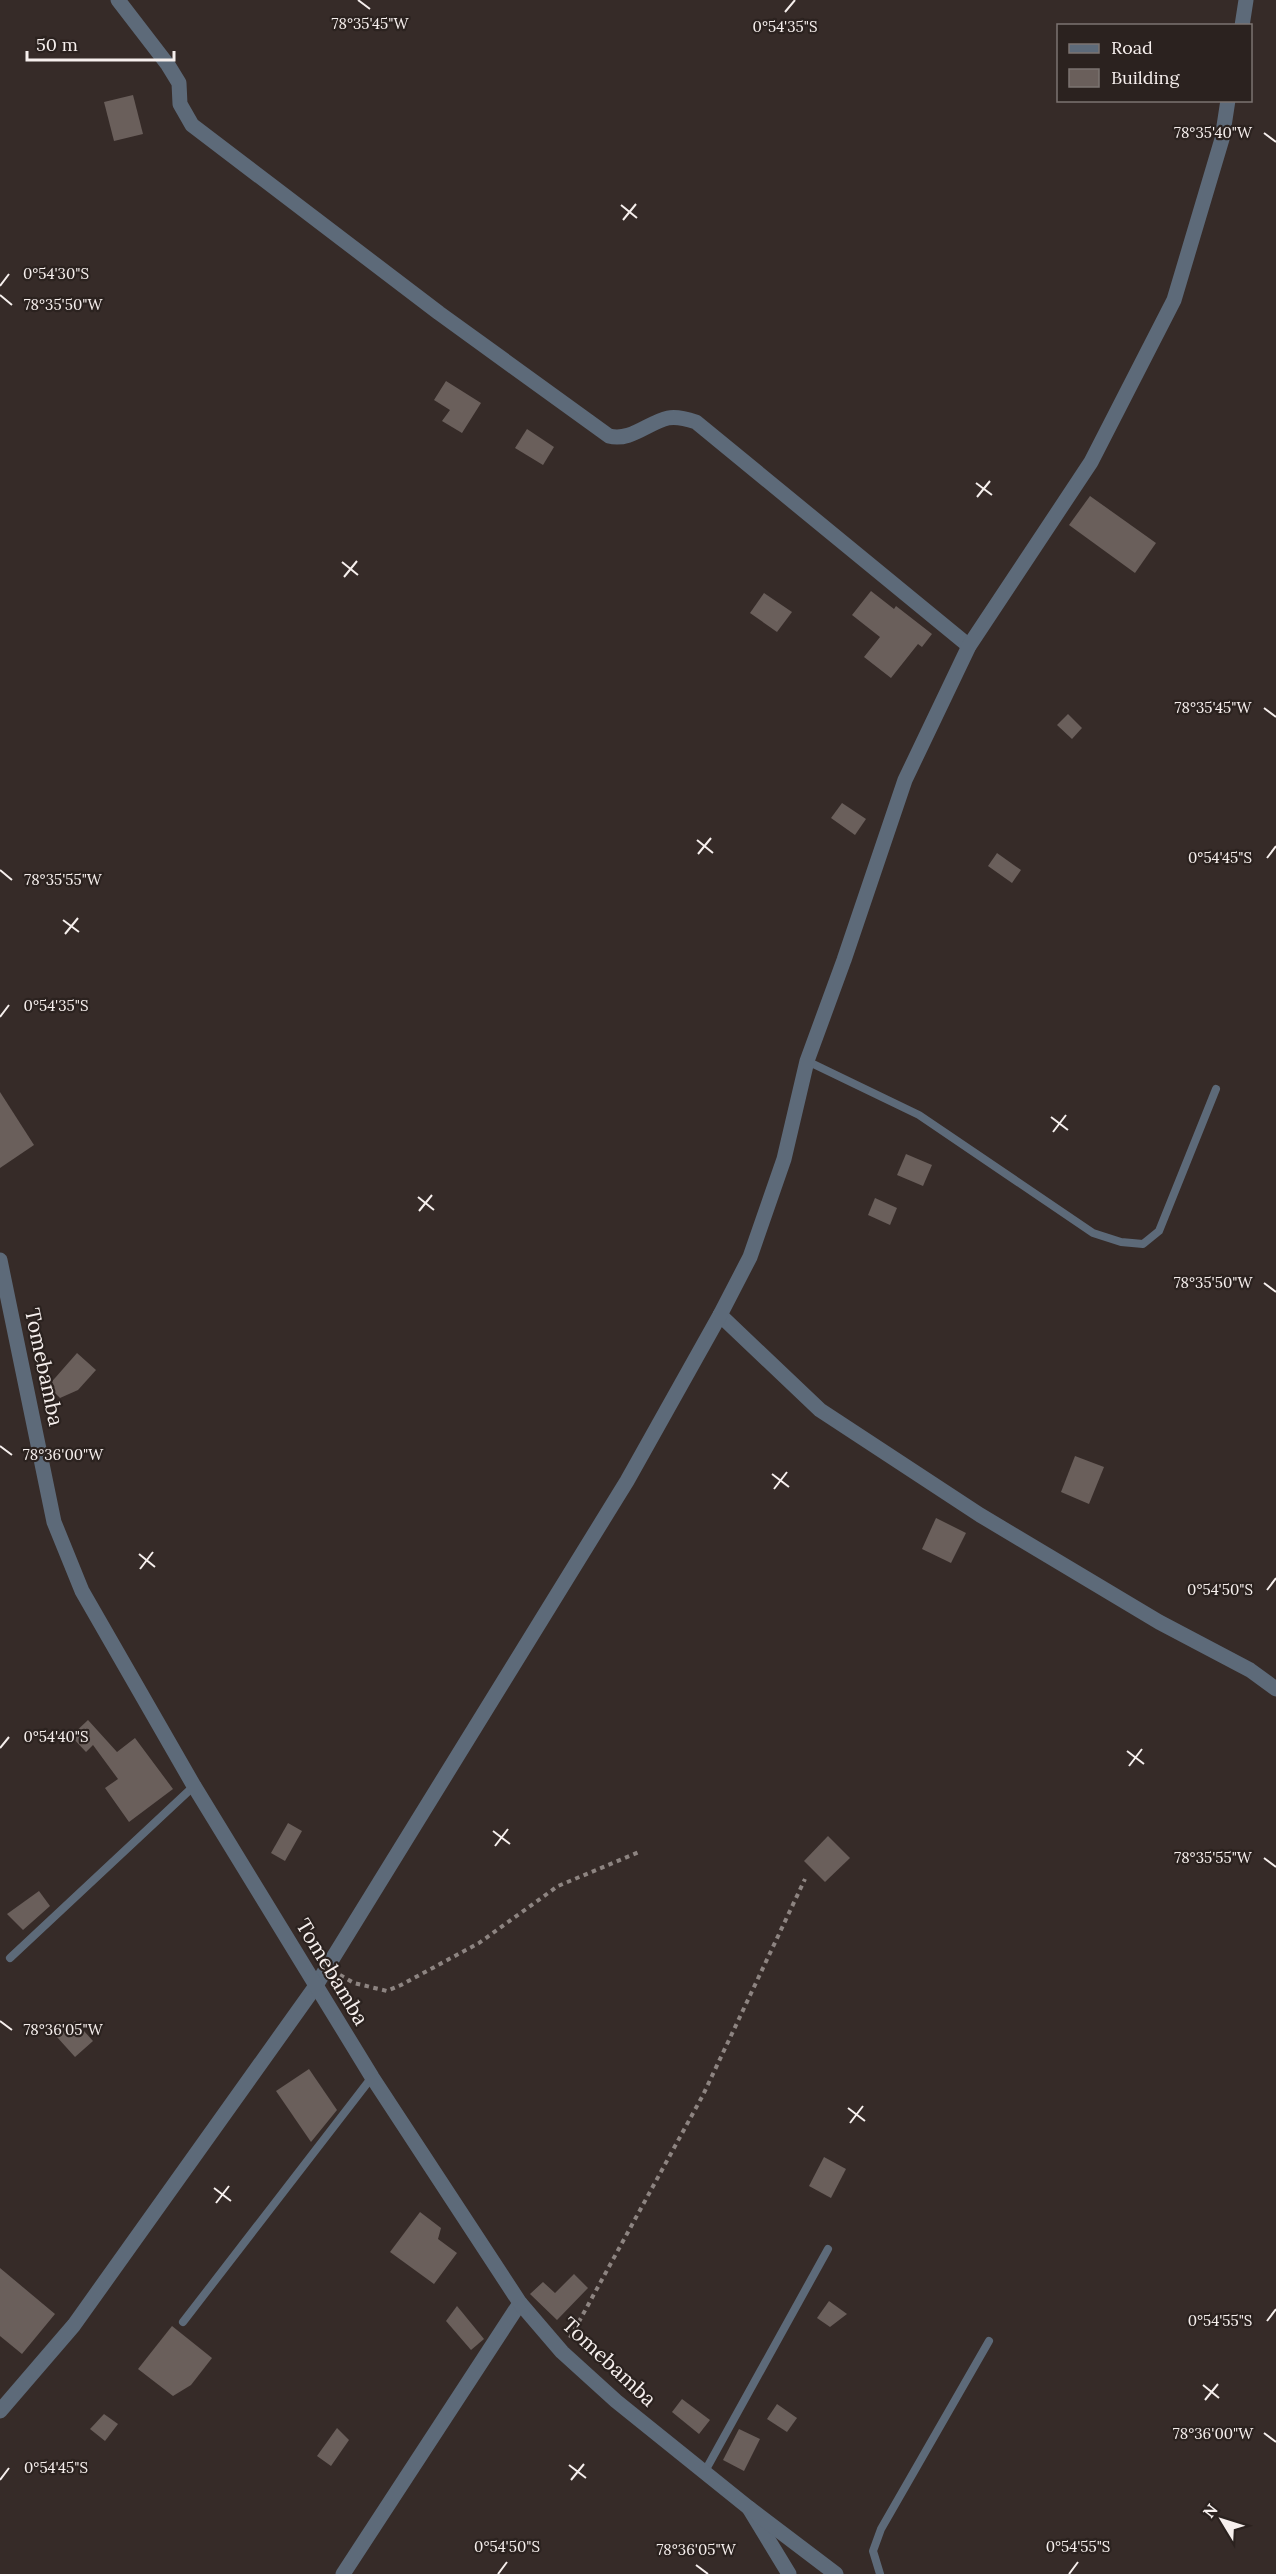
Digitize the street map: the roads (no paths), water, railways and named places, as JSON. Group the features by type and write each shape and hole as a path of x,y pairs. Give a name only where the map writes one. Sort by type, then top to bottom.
{"street":[{"path":"118,0 179,83 180,104 192,125 439,313 609,436 616,438 626,436 668,418 681,417 696,422 969,646"},
{"path":"1242,24 1246,0"},
{"path":"0,2411 74,2325 315,1987 627,1481 720,1315 750,1257 784,1159 807,1061 905,780 969,646 1091,462 1174,300 1222,140 1228,102"},
{"name":"Tomebamba","path":"0,1260 54,1522 82,1591 194,1786 372,2077 520,2303 562,2352 616,2402 836,2574"},
{"path":"720,1315 820,1410 980,1515 1159,1622 1250,1670 1276,1689"},
{"path":"343,2574 520,2303"},
{"path":"749,2508 789,2574"}],"lane":[{"path":"807,1061 919,1115 1093,1233 1121,1242 1143,1244 1159,1231 1216,1089"},
{"path":"10,1958 194,1786"},
{"path":"183,2322 372,2077"},
{"path":"704,2473 828,2249"},
{"path":"880,2574 873,2552 881,2529 989,2341"}]}
